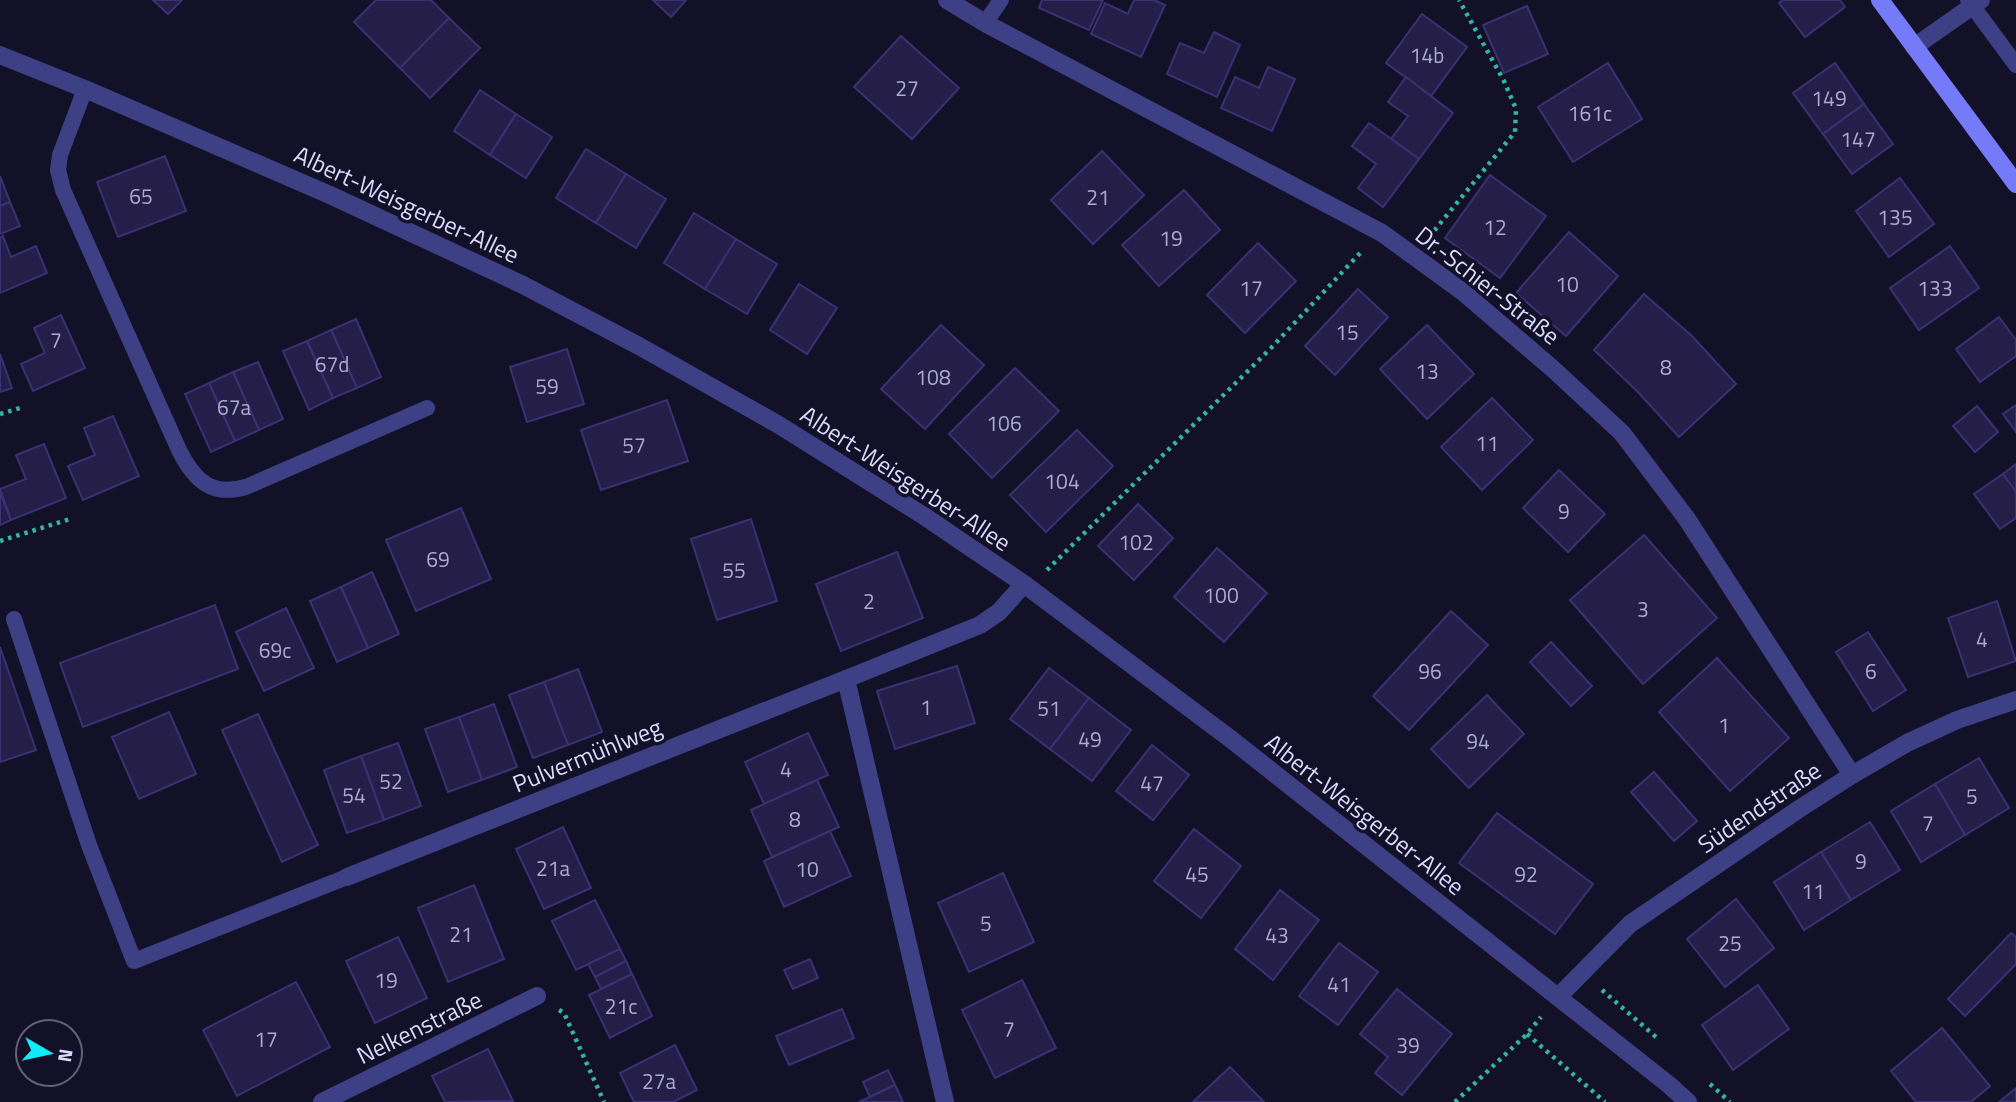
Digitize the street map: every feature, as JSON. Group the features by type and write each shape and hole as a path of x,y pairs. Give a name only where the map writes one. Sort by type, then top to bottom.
{"main road":[{"path":"1880,0 2016,184"}],"street":[{"name":"Dr.-Schier-Straße","path":"947,0 985,23 1382,233 1463,292 1553,369 1622,433 1687,519 1852,775"},
{"path":"1914,47 1974,2"},
{"name":"Albert-Weisgerber-Allee","path":"0,55 330,195 534,291 639,346 779,425 924,516 1024,584 1232,740 1688,1102"},
{"name":"Pulvermühlweg","path":"347,877 980,625 999,612 1024,584"},
{"path":"846,680 945,1102"},
{"name":"Südendstraße","path":"1558,997 1630,924 1799,808 1920,737 1957,720 2016,700"},
{"name":"Nelkenstraße","path":"322,1102 537,996"}],"lane":[{"path":"985,23 1001,0"},
{"path":"1974,2 2016,65"},
{"path":"85,89 60,155 58,170 63,190 179,450 198,479 213,488 231,492 428,408"},
{"path":"14,620 89,845 134,961 347,877"}],"path":[{"path":"1413,256 1515,132 1516,109 1504,81 1459,0"},
{"path":"1046,570 1271,348 1382,233"},
{"path":"0,414 20,408"},
{"path":"0,541 70,519"},
{"path":"537,996 564,1013 604,1102"},
{"path":"1455,1102 1527,1034 1558,997"},
{"path":"1527,1034 1605,1102"}],"building":[{"path":"153,0 182,0 168,14"},
{"path":"376,0 431,0 449,18 400,68 354,22"},
{"path":"653,0 686,0 671,17"},
{"path":"1042,0 1103,0 1089,30 1039,8"},
{"path":"1134,0 1154,0 1165,5 1141,57 1091,34 1105,3 1128,14"},
{"path":"1783,0 1840,0 1845,7 1805,37 1779,3"},
{"path":"1527,6 1548,54 1504,73 1483,25"},
{"path":"1422,14 1467,47 1431,96 1386,63"},
{"path":"449,18 480,48 430,98 400,68"},
{"path":"1214,32 1240,45 1217,97 1167,74 1180,43 1204,53"},
{"path":"901,36 959,88 912,139 854,87"},
{"path":"1608,63 1642,119 1573,162 1538,107"},
{"path":"1835,63 1864,104 1823,134 1793,93"},
{"path":"1268,67 1295,79 1272,131 1221,108 1235,77 1259,88"},
{"path":"1406,77 1453,113 1419,159 1391,139 1408,116 1388,102"},
{"path":"480,90 516,114 490,155 454,131"},
{"path":"1864,104 1893,144 1852,174 1823,134"},
{"path":"516,114 552,137 526,178 490,155"},
{"path":"1369,123 1419,159 1383,207 1358,188 1376,164 1352,146"},
{"path":"586,149 626,174 596,223 556,198"},
{"path":"1102,151 1144,195 1093,244 1051,200"},
{"path":"165,156 186,211 118,237 97,182"},
{"path":"626,174 666,199 636,248 596,223"},
{"path":"1490,175 1546,216 1500,278 1445,238"},
{"path":"0,176 10,202 0,206"},
{"path":"1900,178 1934,224 1889,257 1856,211"},
{"path":"1184,190 1220,230 1159,286 1122,245"},
{"path":"10,202 20,226 0,234 0,206"},
{"path":"694,213 736,239 705,289 664,263"},
{"path":"1569,232 1618,276 1566,336 1516,293"},
{"path":"3,236 11,257 36,246 47,273 0,293 0,238"},
{"path":"736,239 777,264 747,314 705,289"},
{"path":"1258,243 1296,281 1245,333 1207,295"},
{"path":"1950,246 1979,288 1919,330 1890,288"},
{"path":"799,284 837,308 807,354 770,330"},
{"path":"1358,289 1388,317 1335,375 1305,346"},
{"path":"1644,294 1692,336 1736,384 1679,437 1637,391 1594,350"},
{"path":"61,315 85,368 33,391 21,364 45,353 34,328"},
{"path":"1999,317 2016,340 2016,356 1980,382 1956,349"},
{"path":"356,319 381,377 357,388 331,330"},
{"path":"941,325 984,365 925,429 881,389"},
{"path":"1427,325 1474,374 1427,419 1380,369"},
{"path":"331,330 357,388 333,398 307,341"},
{"path":"307,341 333,398 309,410 283,351"},
{"path":"567,349 584,404 527,422 510,367"},
{"path":"0,354 12,388 0,392"},
{"path":"258,362 283,419 259,430 233,372"},
{"path":"1015,368 1059,411 992,478 949,434"},
{"path":"233,372 259,430 235,441 209,383"},
{"path":"209,383 235,441 211,452 185,394"},
{"path":"1492,398 1533,440 1482,490 1441,447"},
{"path":"667,400 688,461 601,490 581,430"},
{"path":"2016,405 2016,432 2003,414"},
{"path":"1977,406 1998,432 1975,452 1953,426"},
{"path":"113,416 139,476 83,500 68,466 95,455 84,428"},
{"path":"1077,430 1113,466 1046,532 1010,495"},
{"path":"44,444 66,498 11,520 0,489 26,479 16,455"},
{"path":"2016,464 2016,492 2003,474"},
{"path":"1559,470 1605,514 1568,552 1523,508"},
{"path":"2003,474 2016,492 2016,518 2000,529 1974,494"},
{"path":"0,493 11,520 0,525"},
{"path":"1138,504 1173,538 1134,580 1098,546"},
{"path":"461,508 491,579 416,611 386,540"},
{"path":"751,519 777,601 717,620 691,539"},
{"path":"1644,535 1717,618 1643,684 1570,600"},
{"path":"1217,548 1267,593 1224,642 1174,597"},
{"path":"897,552 923,618 841,651 816,584"},
{"path":"372,572 399,634 368,648 341,587"},
{"path":"341,587 368,648 337,662 310,601"},
{"path":"1997,601 2016,661 1968,677 1948,618"},
{"path":"215,605 238,669 83,727 60,663"},
{"path":"286,608 314,668 264,691 236,632"},
{"path":"1451,611 1488,645 1409,730 1373,696"},
{"path":"1868,632 1906,690 1873,711 1836,652"},
{"path":"1551,642 1592,686 1571,706 1530,662"},
{"path":"0,647 36,750 0,762"},
{"path":"1717,658 1789,738 1730,791 1659,712"},
{"path":"957,666 975,723 895,749 877,691"},
{"path":"1049,668 1089,698 1050,749 1010,719"},
{"path":"578,669 602,732 568,745 544,682"},
{"path":"544,682 568,745 533,758 509,695"},
{"path":"1487,695 1524,734 1469,788 1431,749"},
{"path":"1089,698 1131,730 1092,781 1050,749"},
{"path":"494,704 517,767 482,780 459,717"},
{"path":"169,712 196,774 139,799 112,737"},
{"path":"258,714 318,845 282,862 222,730"},
{"path":"459,717 482,780 448,792 425,729"},
{"path":"808,733 828,775 764,804 745,762"},
{"path":"398,743 421,806 384,820 361,756"},
{"path":"1152,745 1189,775 1153,820 1116,791"},
{"path":"361,756 384,820 347,833 324,770"},
{"path":"1979,758 2009,808 1965,835 1935,784"},
{"path":"1654,772 1697,821 1674,841 1631,792"},
{"path":"817,780 839,827 772,857 751,810"},
{"path":"1935,784 1965,835 1921,862 1891,811"},
{"path":"1497,813 1593,884 1555,934 1459,863"},
{"path":"1870,822 1900,870 1851,900 1821,852"},
{"path":"563,827 591,888 544,909 516,849"},
{"path":"1194,829 1241,866 1201,918 1154,881"},
{"path":"830,831 851,876 784,907 764,861"},
{"path":"1821,852 1851,900 1804,930 1774,882"},
{"path":"1003,873 1034,942 969,972 938,903"},
{"path":"474,885 504,959 448,982 418,908"},
{"path":"1280,890 1319,920 1273,980 1235,949"},
{"path":"1736,899 1774,948 1725,987 1687,939"},
{"path":"595,900 620,949 576,970 552,921"},
{"path":"2011,933 2016,937 2016,964 1965,1016 1948,999"},
{"path":"398,937 427,998 375,1023 346,961"},
{"path":"1339,943 1378,972 1338,1025 1299,996"},
{"path":"620,949 626,961 595,977 588,964"},
{"path":"810,959 818,978 793,989 784,970"},
{"path":"626,961 632,974 601,989 595,977"},
{"path":"632,974 652,1016 610,1038 589,995"},
{"path":"1022,980 1056,1048 995,1078 962,1010"},
{"path":"296,982 330,1047 237,1096 203,1030"},
{"path":"1758,985 1789,1029 1733,1070 1702,1025"},
{"path":"1397,989 1452,1034 1402,1095 1375,1073 1388,1057 1360,1034"},
{"path":"842,1009 854,1038 789,1065 776,1036"},
{"path":"1942,1028 1990,1086 1971,1102 1916,1102 1891,1071"},
{"path":"675,1045 697,1090 673,1102 634,1102 620,1073"},
{"path":"488,1049 513,1101 445,1102 432,1076"},
{"path":"1230,1067 1264,1102 1193,1102"},
{"path":"888,1070 895,1085 870,1097 863,1082"},
{"path":"895,1085 903,1102 859,1102 870,1097"},
{"path":"2016,1088 2016,1102 1999,1102"}]}
